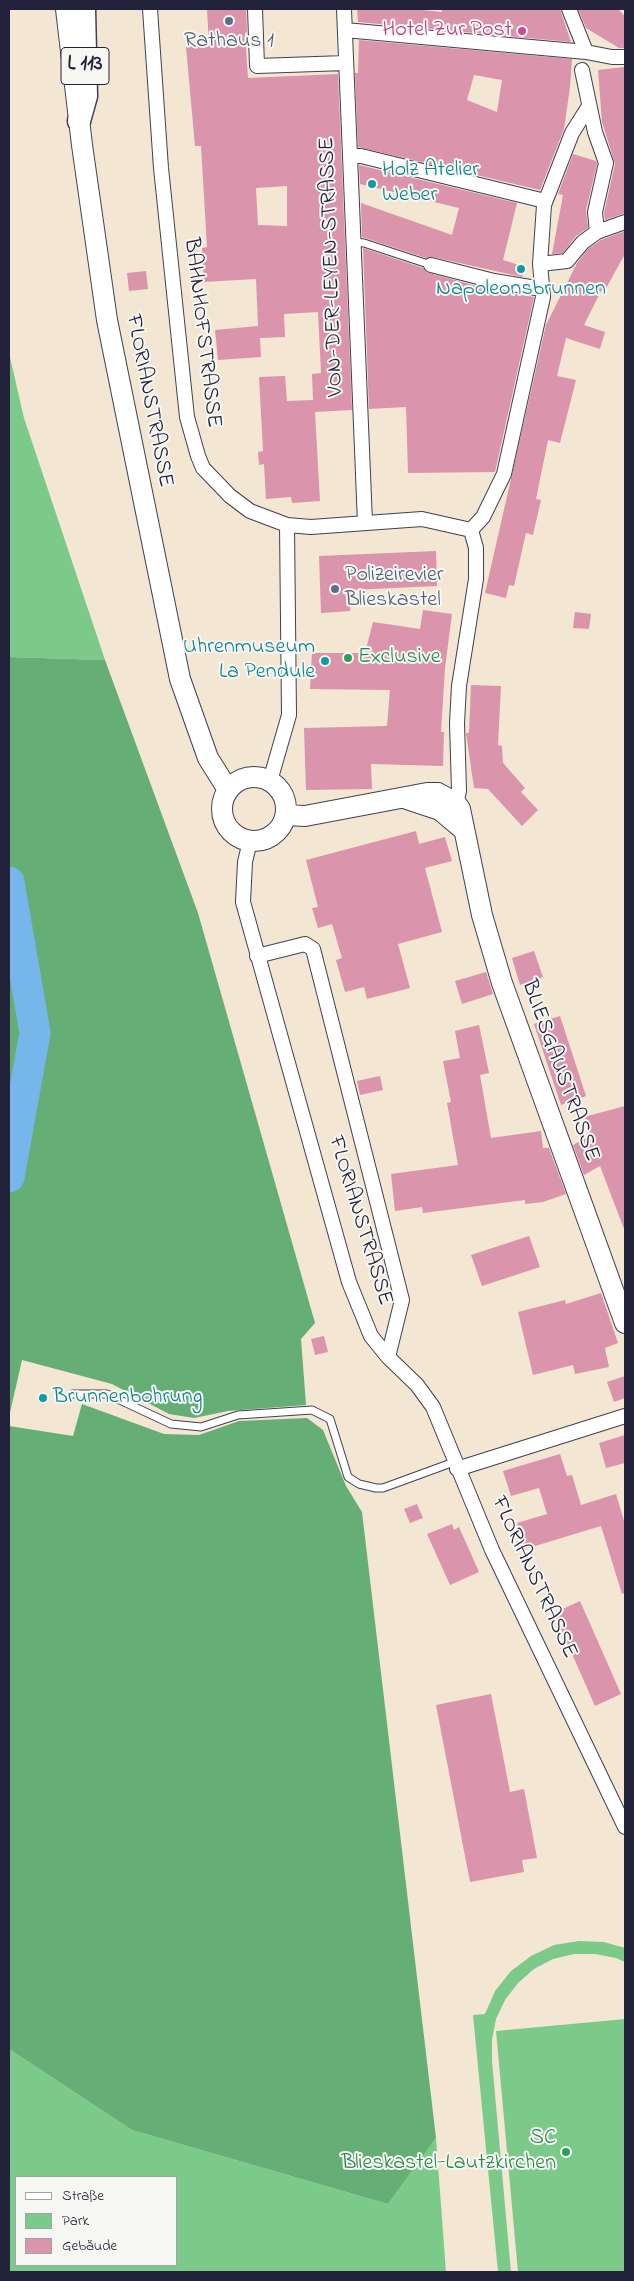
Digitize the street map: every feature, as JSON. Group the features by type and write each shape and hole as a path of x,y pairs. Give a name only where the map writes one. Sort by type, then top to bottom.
{"main road":[{"name":"FLORIANSTRASSE","path":"66,9 79,122 106,320 180,679 208,758 228,790"},
{"name":"L 113","path":"79,122 86,96 84,9"},
{"path":"261,778 270,781 284,795 286,815 277,833 260,842 250,842 239,838 230,831 224,822 223,800 228,790 242,779 261,778"},
{"path":"286,815 305,816 427,793 438,793 456,803"},
{"path":"405,798 440,810 464,830"},
{"name":"BLIESGAUSTRASSE","path":"456,803 460,809 482,916 502,983 625,1323"}],"street":[{"name":"BAHNHOFSTRASSE","path":"150,9 159,139 187,417 192,440 203,468 230,496 250,511 287,525 311,527 422,519 471,530"},
{"path":"255,9 257,66 346,63"},
{"name":"VON-DER-LEYEN-STRASSE","path":"344,9 346,63 356,156 354,242 364,523"},
{"path":"569,9 586,52"},
{"path":"345,30 586,52 612,58 625,57"},
{"path":"582,70 595,132 606,163 595,212 597,232"},
{"path":"471,530 483,517 504,474 543,297 540,264 545,201 572,133 589,106"},
{"path":"356,156 545,201"},
{"path":"540,264 567,261 583,242 597,232 625,222"},
{"path":"431,265 494,281 542,289"},
{"path":"270,781 289,716 287,525"},
{"name":"BLIESGAUSTRASSE","path":"456,803 459,791 457,723 459,686 476,579 476,548 471,530"},
{"name":"FLORIANSTRASSE","path":"250,842 245,862 243,902 349,1282 371,1336 388,1357 417,1385 433,1407 492,1550 625,1828"},
{"path":"257,956 305,944 312,950 402,1300 388,1357"},
{"path":"456,1466 625,1416"}],"lane":[{"path":"582,70 586,52"},
{"path":"354,242 364,243 431,265"},
{"path":"73,1394 107,1394 171,1424 201,1427 238,1415 312,1410 330,1419 348,1477 359,1484 376,1488 383,1488 456,1466"}],"green space":[{"path":"9,353 24,418 105,660 9,657"},
{"path":"9,657 105,660 198,913 315,1323 301,1339 306,1405 228,1411 194,1418 169,1414 112,1384 22,1360 9,1417"},
{"path":"82,1404 164,1434 199,1435 239,1421 307,1418 323,1430 346,1486 362,1512 436,2138 388,2204 132,2130 9,2049 9,1426 73,1436"},
{"path":"579,1941 604,1942 625,1948 625,1962 616,1958 595,1954 574,1954 553,1959 534,1969 518,1983 505,2000 496,2019 492,2040 492,2061 511,2272 498,2272 473,2015 485,2014 495,1991 511,1971 531,1956 554,1945"},
{"name":"SC Blieskastel-Lautzkirchen","path":"625,2019 625,2272 518,2272 496,2031"},
{"path":"9,2049 132,2130 388,2204 436,2138 446,2272 9,2272"}],"building":[{"path":"207,9 246,9 247,32 245,33 248,78 338,74 352,410 315,412 320,501 292,503 291,497 266,499 264,464 259,465 258,452 263,451 259,377 285,376 287,401 313,400 312,374 321,373 318,312 284,314 285,337 260,338 261,357 218,360 215,330 258,326 256,279 204,282 202,248 207,247 201,146 195,146 186,47 209,45","holes":["287,186 287,226 258,225 256,188"]},
{"path":"357,9 412,9 442,12 442,9 560,9 571,42 358,22"},
{"path":"578,9 618,9 625,16 625,48 619,48 586,28"},
{"path":"359,40 572,59 564,129 540,190 358,147 355,73 358,73","holes":["474,75 502,80 497,112 467,100"]},
{"path":"625,67 625,213 605,220 604,213 615,164 602,122 598,70"},
{"path":"573,154 596,161 597,164 586,210 588,228 576,236 563,253 552,254 563,195 558,194"},
{"path":"359,165 517,203 503,260 525,267 522,277 433,257 426,258 362,237 361,203 452,235 459,208 360,184"},
{"path":"625,231 625,254 604,292 601,291 584,325 605,332 600,349 566,338 557,376 576,380 560,443 548,440 536,499 541,500 533,535 526,533 514,586 509,585 506,598 485,593 546,325 577,263 589,248 601,240"},
{"path":"363,248 423,268 429,273 492,290 534,297 495,472 408,473 406,407 369,409"},
{"path":"146,271 148,289 129,291 127,273"},
{"path":"436,551 437,586 351,590 350,611 321,613 319,556"},
{"path":"423,610 452,614 445,668 441,732 444,732 443,766 371,764 372,789 306,790 304,728 387,726 390,690 310,689 312,653 365,653 373,622 420,629"},
{"path":"575,612 591,614 589,629 573,628"},
{"path":"471,685 501,686 498,745 502,746 503,763 525,788 521,792 538,810 522,826 488,789 474,788 466,733 469,733"},
{"path":"416,831 419,844 445,837 452,861 425,868 442,932 398,944 410,988 367,999 364,987 345,992 336,960 342,958 332,924 318,928 312,908 318,907 306,860"},
{"path":"534,951 543,977 520,985 512,958"},
{"path":"486,972 493,994 462,1004 455,981"},
{"path":"560,1016 586,1096 561,1105 534,1024"},
{"path":"479,1025 489,1073 480,1075 491,1138 541,1131 543,1148 549,1148 566,1194 543,1202 525,1204 525,1200 423,1213 422,1207 395,1211 391,1174 458,1165 447,1103 451,1102 443,1061 460,1058 455,1031"},
{"path":"380,1076 383,1090 360,1095 357,1081"},
{"path":"625,1106 624,1229 600,1166 584,1175 573,1145 591,1135 584,1117"},
{"path":"529,1236 540,1267 482,1286 471,1255"},
{"path":"601,1293 618,1343 605,1348 609,1367 575,1374 573,1365 533,1375 518,1312 565,1300 566,1304"},
{"path":"324,1336 328,1352 315,1355 311,1339"},
{"path":"625,1376 625,1398 614,1402 607,1382"},
{"path":"625,1435 625,1463 606,1468 599,1443"},
{"path":"560,1454 567,1476 572,1475 581,1505 616,1494 625,1524 625,1593 622,1594 601,1526 525,1549 517,1523 547,1514 539,1488 511,1496 503,1471"},
{"path":"417,1504 423,1518 410,1523 404,1509"},
{"path":"452,1524 454,1530 459,1527 479,1572 450,1585 427,1534"},
{"path":"580,1601 621,1694 595,1706 554,1613"},
{"path":"491,1694 510,1792 524,1789 537,1858 522,1860 524,1872 470,1882 436,1705"}],"waterway":[{"path":"9,882 35,1033 9,1177"}],"place":[{"name":"Rathaus 1","path":"229,21"},
{"name":"Hotel Zur Post","path":"522,31"},
{"name":"Holz Atelier Weber","path":"372,184"},
{"name":"Napoleonsbrunnen","path":"521,269"},
{"name":"Polizeirevier Blieskastel","path":"335,589"},
{"name":"Exclusive","path":"348,658"},
{"name":"Uhrenmuseum La Pendule","path":"325,661"},
{"name":"Brunnenbohrung","path":"43,1398"},
{"name":"SC Blieskastel-Lautzkirchen","path":"566,2152"}]}
